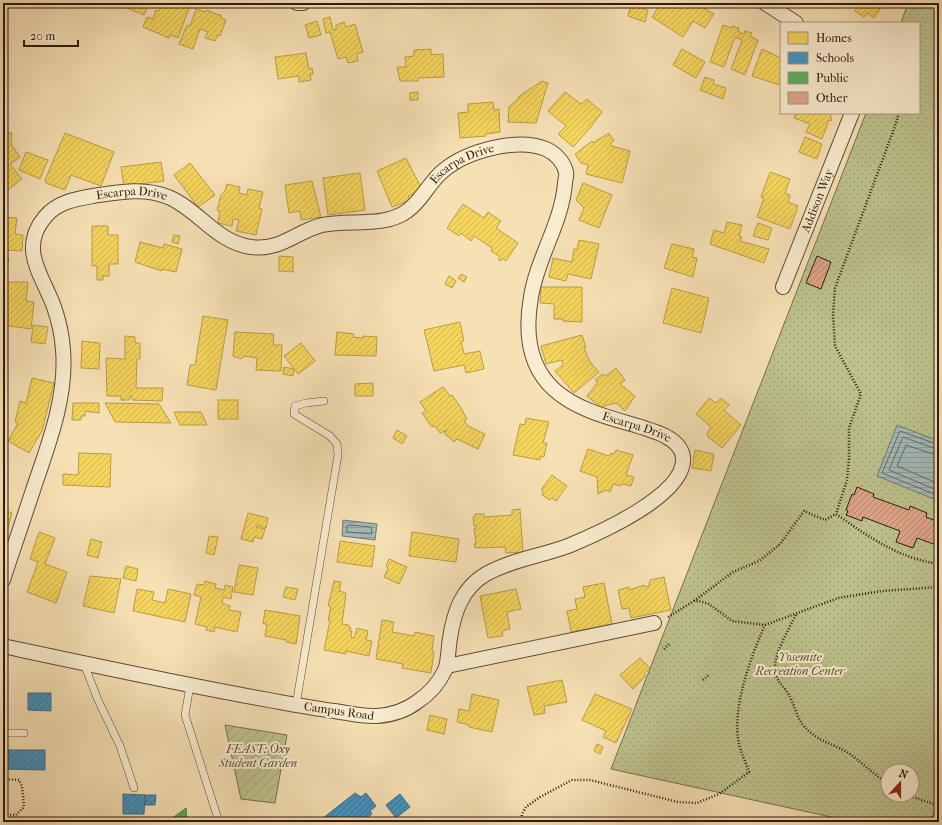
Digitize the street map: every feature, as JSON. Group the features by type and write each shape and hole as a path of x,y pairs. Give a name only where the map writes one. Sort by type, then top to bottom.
{"street":[{"path":"297,3 303,3"},
{"path":"765,3 794,22"},
{"name":"Addison Way","path":"782,287 852,114"},
{"name":"Escarpa Drive","path":"3,580 45,456 64,381 64,355 60,329 55,309 37,272 33,256 34,237 40,222 51,210 74,199 120,192 152,191 172,198 231,242 250,247 269,246 292,239 310,229 326,224 389,220 407,212 444,170 458,161 494,148 527,144 549,150 560,159 566,172 564,200 531,294 529,346 538,371 561,396 588,411 661,434 676,443 683,457 679,474 670,488 624,521 567,546 502,567 484,575 469,588 459,602 452,623 447,666"},
{"path":"447,666 654,623"},
{"name":"Campus Road","path":"3,646 190,686 372,717 396,714 411,707 428,694 447,666"}],"lane":[{"path":"296,705 338,455 337,444 330,436 294,414 295,406 324,401"},
{"path":"84,663 98,700 120,746 134,788"},
{"path":"190,686 186,715 219,822"},
{"path":"3,733 24,733"}],"path":[{"path":"654,623 694,601 733,572 759,561 780,544 804,511 825,520 836,514 847,480 849,428 861,394 835,346 833,315 835,288 899,114"},
{"path":"836,514 880,544 921,562 939,564"},
{"path":"694,601 709,604 732,621 765,625 838,598 939,587"},
{"path":"796,614 780,649 775,668 778,683 787,692 802,724 816,739 836,746 854,757 880,779"},
{"path":"521,822 522,814 526,807 540,797 572,780 590,780 678,802 697,803 719,794 749,772 739,743 738,720 746,672 765,625"},
{"path":"664,649 670,643"},
{"path":"703,680 710,674"},
{"path":"3,779 19,780 22,786 24,807 16,815 3,815"},
{"path":"920,799 939,806"}],"green space":[{"name":"Yosemite Recreation Center","path":"908,3 939,3 939,799 930,822 854,822 611,769 866,114 920,114 920,22 901,22"},
{"name":"FEAST: Oxy Student Garden","path":"225,725 287,735 275,803 241,799"}],"water":[{"path":"897,425 939,441 939,501 877,476"},
{"path":"343,520 377,524 375,540 342,536"}],"building: Homes":[{"path":"125,3 149,3 144,15 124,7"},
{"path":"163,3 191,3 178,38 171,35 169,38 143,27 147,17 153,19 156,10 159,11"},
{"path":"616,3 627,3 625,7"},
{"path":"661,3 691,3 714,14 705,28 693,21 683,37 652,17"},
{"path":"851,3 884,3 874,18 867,13 864,17 855,11 857,7"},
{"path":"631,5 648,10 645,22 628,16"},
{"path":"196,9 205,12 206,10 222,16 221,18 226,20 220,36 218,35 215,41 205,38 208,32 200,29 193,49 179,44 187,25 190,26"},
{"path":"330,17 333,30 336,29 336,25 344,22 346,27 355,24 363,52 357,54 358,61 348,63 346,57 338,59 330,32 326,33 323,19"},
{"path":"317,21 321,35 309,38 305,25"},
{"path":"723,25 731,28 732,26 739,28 738,31 744,34 745,31 752,33 750,36 758,40 745,75 731,69 742,40 735,37 724,67 710,62"},
{"path":"431,49 431,55 443,54 444,77 418,78 418,81 400,81 397,67 406,67 405,57 414,56 414,50"},
{"path":"682,49 705,62 696,78 673,65"},
{"path":"762,49 780,58 779,85 752,76"},
{"path":"306,53 309,69 312,68 313,74 310,75 311,80 299,82 299,76 278,79 275,57"},
{"path":"705,77 714,80 713,84 726,88 723,99 700,90"},
{"path":"542,81 548,83 536,123 508,122 509,107 519,98 518,97"},
{"path":"418,92 418,100 410,100 410,93"},
{"path":"565,92 581,104 587,99 602,112 573,147 558,134 566,126 548,111"},
{"path":"493,102 494,110 499,109 500,132 486,134 486,136 460,138 458,113 468,112 468,104"},
{"path":"796,114 832,114 830,117 832,118 831,121 829,120 822,139 806,132 810,124 794,118"},
{"path":"3,130 4,132 12,133 11,144 20,157 10,164 22,179 5,192 3,189"},
{"path":"65,133 114,152 101,186 71,175 65,190 46,183 45,180"},
{"path":"609,133 614,141 610,144 612,146 630,151 622,183 586,174 588,165 581,163 575,154 592,141 593,143"},
{"path":"805,137 822,144 817,159 799,152"},
{"path":"26,152 48,160 40,179 19,170"},
{"path":"406,158 423,191 408,196 410,200 392,207 377,171"},
{"path":"161,162 164,181 124,186 121,167"},
{"path":"190,163 215,195 198,207 174,175"},
{"path":"770,172 790,179 785,193 790,195 788,202 798,206 790,229 757,217 764,198 761,197"},
{"path":"360,173 365,210 328,215 323,178"},
{"path":"312,181 321,217 301,220 300,211 289,213 285,185"},
{"path":"583,183 612,195 599,228 579,220 584,208 576,200"},
{"path":"227,184 240,187 239,193 247,195 248,189 263,192 259,208 262,209 256,235 236,231 239,220 233,219 232,226 218,223 220,211 217,210 221,195 225,191"},
{"path":"463,204 484,218 488,212 501,221 496,228 518,243 506,261 502,258 501,261 498,259 500,257 491,251 492,248 474,236 471,241 461,233 459,236 447,228"},
{"path":"4,217 17,218 15,234 23,235 22,251 7,250 7,259 9,259 6,271 3,271"},
{"path":"727,222 742,225 739,236 742,237 740,241 769,249 764,263 710,244 714,230 724,233"},
{"path":"758,223 772,228 768,240 753,236"},
{"path":"92,226 108,226 108,235 118,235 118,264 109,264 109,276 103,276 103,280 97,280 97,266 92,266"},
{"path":"174,235 180,236 178,244 172,242"},
{"path":"579,240 599,244 591,279 568,274 566,281 549,277 553,258 572,262 574,249 577,249"},
{"path":"140,242 163,248 164,244 182,249 176,272 162,269 162,271 135,262"},
{"path":"672,244 694,249 692,257 697,258 693,277 664,268"},
{"path":"279,256 293,257 293,272 279,271"},
{"path":"461,274 467,277 464,282 458,278"},
{"path":"449,276 456,281 452,288 445,284"},
{"path":"3,282 28,282 26,301 34,302 31,329 3,325 5,306 3,306"},
{"path":"541,287 582,287 582,322 554,319 554,304 540,303"},
{"path":"672,288 709,298 701,333 663,323"},
{"path":"203,316 228,320 216,390 187,385 190,365 195,365"},
{"path":"460,322 464,341 461,341 464,354 480,351 484,369 466,373 464,365 434,371 424,330"},
{"path":"33,325 48,327 45,344 31,342"},
{"path":"235,332 274,334 273,345 282,345 281,371 256,370 257,358 244,356 241,359 233,356"},
{"path":"337,332 354,334 353,337 377,337 376,356 335,355"},
{"path":"582,335 586,347 584,348 590,362 599,372 574,393 555,371 563,365 562,360 546,364 541,346"},
{"path":"125,336 135,337 135,343 140,343 140,359 137,359 136,388 163,388 162,401 132,400 132,396 130,396 129,400 121,400 121,396 107,396 106,358 125,359"},
{"path":"82,341 100,343 99,369 81,368"},
{"path":"301,343 315,361 298,374 284,356"},
{"path":"284,367 294,369 293,376 283,374"},
{"path":"616,368 625,380 620,384 635,396 625,411 616,403 604,406 602,408 587,396 598,382 595,380 602,374 606,376"},
{"path":"32,378 54,383 42,431 29,453 8,441 18,423 15,422 20,401 26,403"},
{"path":"373,383 373,396 355,396 355,384"},
{"path":"443,387 450,396 452,395 461,408 467,419 464,421 468,426 485,434 478,449 457,439 454,442 444,433 447,430 440,433 435,426 432,427 422,413 426,411 420,402"},
{"path":"709,398 716,403 721,398 729,405 724,410 741,425 722,448 708,437 707,433 711,427 696,414"},
{"path":"218,400 238,400 238,419 218,419"},
{"path":"73,403 99,403 99,413 85,411 85,416 81,416 81,420 72,420"},
{"path":"105,403 159,404 171,423 115,422"},
{"path":"174,412 201,412 207,425 180,425"},
{"path":"526,418 549,422 543,443 547,443 544,457 541,456 540,460 513,455 520,424 525,425"},
{"path":"397,430 407,436 402,444 393,438"},
{"path":"588,449 609,456 611,453 614,454 616,450 633,455 626,475 634,477 631,486 623,484 620,486 613,484 610,492 606,490 598,494 597,477 580,471"},
{"path":"695,450 714,454 711,471 692,468"},
{"path":"79,453 111,454 110,487 63,485 63,474 78,475"},
{"path":"552,475 567,486 556,501 552,498 550,500 542,495 544,492 541,490"},
{"path":"520,509 523,552 506,553 505,547 475,548 474,528 476,529 476,526 474,526 473,517 475,517 475,514 484,514 484,517 512,515 512,510"},
{"path":"3,510 12,513 8,527 3,526"},
{"path":"248,513 268,518 266,528 257,525 256,527 265,529 262,539 254,537 253,542 241,539"},
{"path":"39,532 55,538 45,564 67,572 56,603 27,592 38,562 30,559"},
{"path":"412,532 459,539 456,562 409,556"},
{"path":"209,536 218,537 214,555 206,553"},
{"path":"91,539 102,542 98,558 87,555"},
{"path":"340,541 375,546 372,567 337,562"},
{"path":"389,559 407,567 399,584 384,577 388,568 386,566"},
{"path":"239,565 258,568 253,595 234,592"},
{"path":"126,566 138,569 136,581 123,578"},
{"path":"90,576 121,579 114,613 83,606"},
{"path":"664,577 671,610 631,618 629,608 622,609 618,590 629,587 629,590 644,585 645,587 649,586 650,580"},
{"path":"205,581 216,584 215,588 224,590 225,585 233,587 231,599 223,597 222,603 230,606 229,610 241,612 237,632 215,627 214,632 206,630 207,627 195,624 201,597 194,595 197,584 204,585"},
{"path":"334,581 341,582 339,591 346,593 342,624 349,625 351,628 350,631 352,631 351,637 354,638 357,628 368,631 366,640 372,641 369,656 346,651 346,654 324,650 330,620 328,620 331,607 328,606"},
{"path":"604,583 612,624 571,632 567,611 577,609 575,599 585,597 583,587"},
{"path":"286,587 298,589 295,600 283,597"},
{"path":"137,589 154,592 152,600 165,603 168,589 191,594 185,622 133,611"},
{"path":"516,589 521,609 507,612 510,629 502,631 503,636 488,638 480,596"},
{"path":"265,610 300,616 296,644 286,642 286,640 265,636 267,624 263,624"},
{"path":"382,620 394,622 392,632 414,636 415,632 434,636 432,651 434,652 431,673 402,668 403,664 376,659"},
{"path":"640,658 650,668 644,674 646,676 633,689 620,675"},
{"path":"562,680 567,702 544,706 545,713 534,715 527,687"},
{"path":"472,694 499,700 492,732 469,727 469,725 457,722 459,709 469,711"},
{"path":"595,694 632,709 616,743 603,737 606,731 582,720"},
{"path":"430,715 447,719 444,734 427,730"},
{"path":"597,744 603,747 600,754 594,751"}],"building: Schools":[{"path":"28,693 51,693 51,711 28,710"},
{"path":"3,750 45,750 45,770 3,769"},
{"path":"355,793 361,797 366,793 376,806 370,811 372,814 361,822 318,822"},
{"path":"123,794 145,795 144,814 123,814"},
{"path":"400,794 410,807 396,818 386,805"},
{"path":"145,795 156,795 155,805 145,805"}],"building: Public":[{"path":"186,808 187,822 167,822"}],"building: Other":[{"path":"817,256 831,262 821,289 806,283"},
{"path":"937,404 939,405 939,420 934,418"},
{"path":"857,487 874,494 873,497 909,510 910,506 927,513 926,517 939,522 939,546 917,538 913,548 896,542 900,531 863,517 862,521 846,515 848,511 846,510 852,494 854,495"}]}
